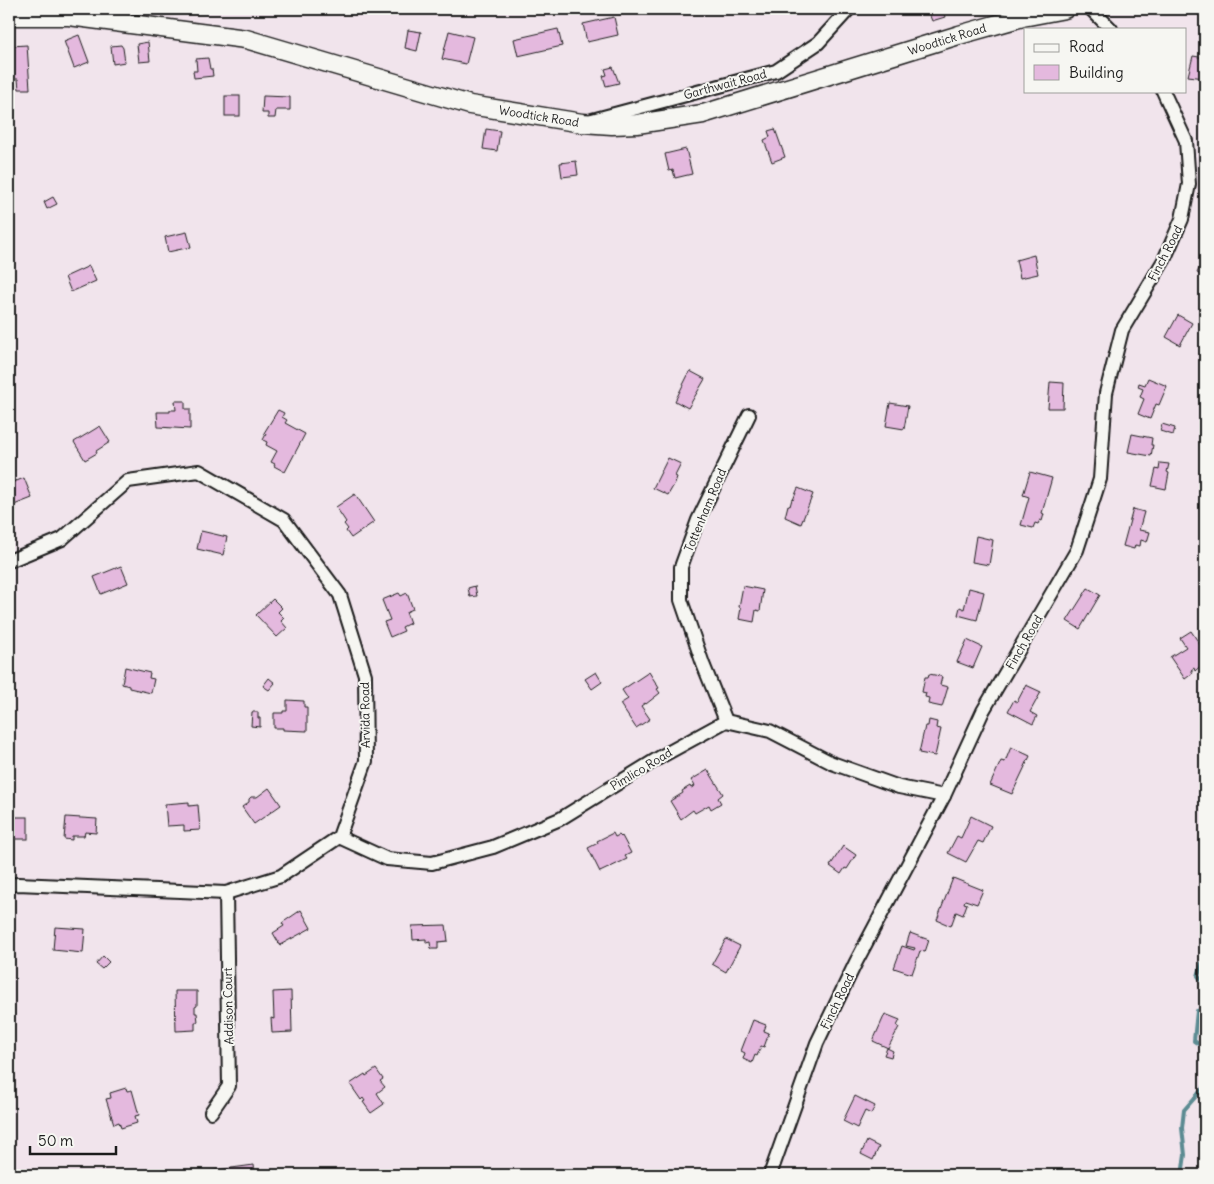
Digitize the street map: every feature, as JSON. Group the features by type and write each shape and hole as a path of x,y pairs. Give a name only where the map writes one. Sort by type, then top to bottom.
{"main road":[{"name":"Woodtick Road","path":"9,16 69,16 246,39 470,105 582,123 637,124 703,114 959,35 1023,17 1065,9"}],"street":[{"name":"Garthwait Road","path":"582,123 776,71 818,43 849,9"},
{"path":"1091,9 1110,28"},
{"name":"Finch Road","path":"770,1175 817,1043 856,962 944,796 984,711 1077,550 1100,479 1106,393 1122,330 1164,260 1182,219 1189,184 1186,141 1163,92"},
{"name":"Tottenham Road","path":"726,721 703,664 681,600 681,567 698,520 749,415"},
{"name":"Arvida Road","path":"9,561 62,539 128,481 199,471 284,520 340,595 365,675 366,761 339,837"},
{"path":"726,721 770,731 832,763 899,786 944,796"},
{"name":"Pimlico Road","path":"339,837 387,859 432,863 493,847 560,818 662,756 726,721"},
{"path":"9,885 226,893 281,876 339,837"},
{"name":"Addison Court","path":"211,1112 229,1086 226,893"}],"building":[{"path":"915,9 945,9 943,10 945,17 932,21 928,11 918,15"},
{"path":"614,17 618,35 587,42 583,24"},
{"path":"558,29 562,46 518,56 514,39"},
{"path":"408,30 421,32 417,51 405,48"},
{"path":"449,31 473,37 466,64 442,59"},
{"path":"79,35 89,62 74,68 64,41"},
{"path":"148,42 150,61 139,62 137,44"},
{"path":"27,45 30,89 19,89 18,79 9,79 9,70 12,70 11,46"},
{"path":"121,45 125,62 113,64 111,46"},
{"path":"1193,56 1205,58 1205,78 1188,76"},
{"path":"208,58 213,76 194,78 193,71 197,71 196,59"},
{"path":"613,67 619,83 606,86 603,76 607,75 605,69"},
{"path":"225,96 240,96 240,116 225,116"},
{"path":"263,96 290,97 290,110 276,110 275,118 268,118 268,113 262,113"},
{"path":"486,129 500,131 497,151 483,149"},
{"path":"775,129 785,157 772,162 764,140 770,137 768,131"},
{"path":"686,149 692,174 675,178 673,170 669,171 665,154"},
{"path":"576,161 578,175 562,177 560,163"},
{"path":"53,197 57,204 47,209 44,202"},
{"path":"187,232 191,247 168,252 165,237"},
{"path":"1034,255 1038,274 1020,278 1016,260"},
{"path":"1205,256 1205,277 1197,273"},
{"path":"89,266 96,281 71,292 65,277"},
{"path":"1178,315 1192,323 1180,345 1166,337"},
{"path":"690,371 705,379 688,408 675,401"},
{"path":"1148,378 1167,386 1159,405 1156,404 1150,419 1138,414 1144,399 1140,397 1143,389 1138,387 1139,383 1145,385"},
{"path":"1050,382 1064,383 1063,408 1048,408"},
{"path":"175,401 185,401 185,409 190,409 190,429 158,427 157,412 176,410"},
{"path":"890,403 908,406 904,429 886,426"},
{"path":"278,410 284,413 282,417 287,420 285,423 305,434 285,472 274,466 275,464 271,462 277,451 266,445 267,442 263,440 266,434 264,433"},
{"path":"1162,424 1175,428 1173,435 1160,431"},
{"path":"100,426 110,442 85,460 74,442"},
{"path":"1132,434 1152,438 1151,456 1128,452"},
{"path":"668,458 681,464 675,476 677,477 675,483 668,495 653,488"},
{"path":"1160,463 1169,464 1166,489 1152,486 1156,469 1159,470"},
{"path":"1030,472 1052,478 1042,513 1044,514 1042,521 1040,520 1038,524 1035,523 1033,528 1021,525 1029,497 1023,495"},
{"path":"24,478 32,498 14,505 16,510 9,513 9,481 13,480 14,482"},
{"path":"798,488 813,494 801,524 785,517 788,505 790,506"},
{"path":"355,494 374,522 351,538 346,531 348,529 344,524 346,522 336,507"},
{"path":"1133,509 1144,512 1139,530 1150,532 1147,542 1141,540 1140,546 1135,545 1134,549 1123,546"},
{"path":"201,531 227,537 223,555 197,549"},
{"path":"976,536 993,540 989,565 972,562"},
{"path":"121,566 128,583 101,594 94,577"},
{"path":"475,586 477,596 470,597 468,588"},
{"path":"743,586 763,590 760,611 756,610 754,622 739,619"},
{"path":"969,588 984,592 977,620 958,615 960,607 964,609"},
{"path":"1088,588 1100,595 1080,629 1067,621"},
{"path":"399,593 401,596 407,593 413,609 406,612 410,623 402,627 404,631 390,637 384,622 390,620 382,600"},
{"path":"273,599 282,608 278,612 284,618 281,621 287,628 277,637 256,615"},
{"path":"1191,631 1205,652 1205,662 1195,671 1194,668 1191,670 1193,673 1185,679 1170,657 1186,647 1180,638"},
{"path":"967,640 982,647 973,668 957,662"},
{"path":"125,667 150,673 149,678 154,679 151,693 129,688 129,686 122,684"},
{"path":"596,672 602,682 592,689 585,679"},
{"path":"649,672 660,693 641,706 650,719 636,728 620,704 628,699 622,690"},
{"path":"929,674 942,677 940,685 948,687 942,707 928,704 929,698 925,697 926,693 922,692 925,677 928,677"},
{"path":"269,678 275,683 269,690 263,686"},
{"path":"1026,685 1041,692 1030,712 1037,716 1033,724 1008,711 1014,700 1017,702"},
{"path":"287,700 304,701 304,707 307,707 307,731 274,728 274,713 287,711"},
{"path":"252,712 258,712 260,727 251,726"},
{"path":"929,720 937,722 936,728 941,729 935,756 919,753 925,726 928,726"},
{"path":"1011,747 1030,756 1012,794 990,785 1001,761 1005,762"},
{"path":"708,770 723,794 718,798 721,803 711,809 709,805 695,813 693,810 681,819 670,801 690,786 691,788 695,786 691,780"},
{"path":"269,788 281,805 254,824 242,807 249,802 251,797 257,797"},
{"path":"189,802 189,806 198,805 200,830 184,831 184,825 167,826 165,804"},
{"path":"971,816 991,826 983,843 978,841 966,862 948,853 957,836 961,838"},
{"path":"9,817 28,817 28,839 9,839"},
{"path":"66,817 97,819 96,833 85,832 84,836 72,836 72,840 64,839"},
{"path":"613,833 615,837 622,836 631,853 625,856 627,859 600,872 588,848"},
{"path":"843,846 856,855 847,869 845,868 841,874 830,866"},
{"path":"953,878 983,890 977,904 965,900 964,903 967,904 963,915 956,912 951,926 937,920"},
{"path":"301,910 311,928 280,945 273,933 284,926 282,923"},
{"path":"446,925 448,941 438,942 438,949 431,949 430,942 426,943 426,939 413,940 412,926"},
{"path":"55,927 85,929 83,953 53,950"},
{"path":"910,933 929,940 925,952 920,951 912,974 894,968 902,946 914,950 915,948 906,946"},
{"path":"726,939 740,946 726,972 712,964"},
{"path":"103,956 109,962 102,969 96,964"},
{"path":"175,991 197,991 195,1013 197,1013 198,1022 195,1022 195,1030 176,1031"},
{"path":"291,991 292,1032 272,1033 271,1018 274,1019 273,992"},
{"path":"885,1014 900,1020 897,1026 899,1027 888,1048 873,1041"},
{"path":"753,1020 766,1025 764,1031 769,1033 764,1047 761,1046 752,1063 743,1059 745,1053 741,1051"},
{"path":"887,1048 893,1051 891,1057 884,1055"},
{"path":"376,1069 383,1079 380,1081 385,1087 377,1093 384,1104 371,1113 363,1102 365,1101 363,1098 361,1100 350,1084"},
{"path":"126,1088 127,1091 132,1090 139,1115 135,1116 137,1123 121,1128 119,1122 114,1124 106,1099 111,1098 110,1093"},
{"path":"855,1096 875,1106 871,1114 865,1111 857,1128 843,1121"},
{"path":"867,1141 879,1147 873,1160 861,1154"},
{"path":"254,1165 255,1175 202,1175 202,1172"}],"waterway":[{"path":"1205,954 1198,976 1204,983 1205,1009 1197,1011 1194,1041 1205,1048"},
{"path":"1182,1175 1185,1155 1182,1128 1184,1110 1205,1086"}]}
